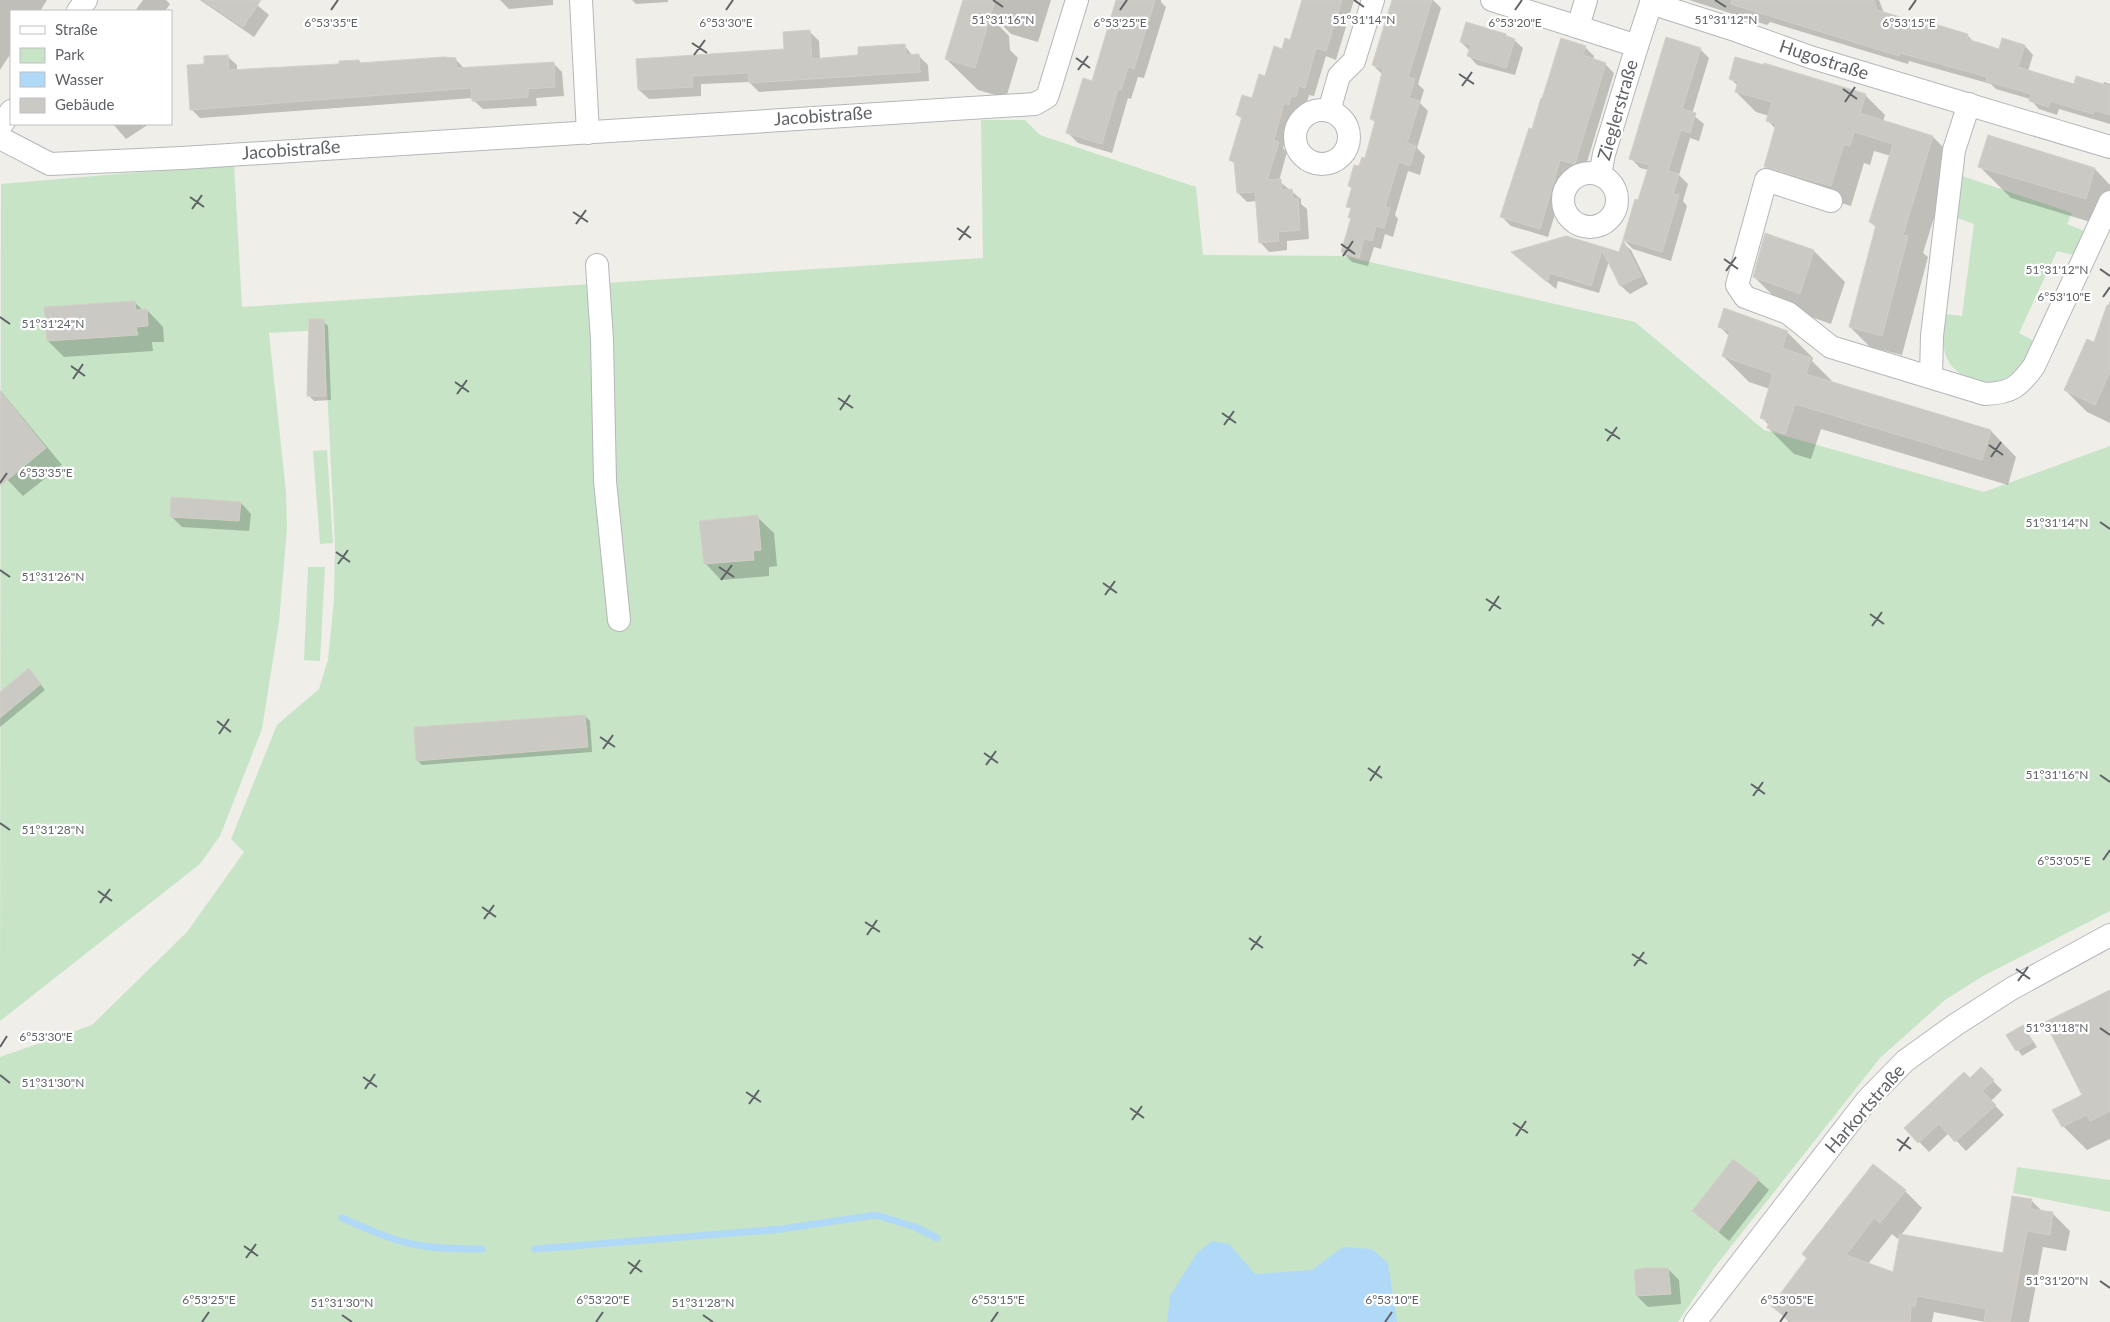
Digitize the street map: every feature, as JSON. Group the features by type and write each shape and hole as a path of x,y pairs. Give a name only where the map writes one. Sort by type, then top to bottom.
{"street":[{"path":"581,0 588,133"},
{"name":"Jacobistraße","path":"0,138 50,164 588,133 804,117 1035,104 1047,97 1077,0"},
{"path":"1329,111 1339,76 1354,61 1373,0"},
{"name":"Zieglerstraße","path":"1492,0 1637,46"},
{"path":"1578,27 1586,0"},
{"name":"Zieglerstraße","path":"1600,175 1604,154 1651,2"},
{"name":"Hugostraße","path":"1651,2 1819,60 2110,147"},
{"path":"1931,377 1932,336 1954,150 1969,104"},
{"path":"0,127 10,112"},
{"path":"1832,201 1766,180 1737,285 1745,297 1788,313 1831,347 1985,394 2000,393 2015,388 2034,366 2110,202"},
{"path":"597,265 602,340 605,481 619,620"},
{"name":"Harkortstraße","path":"1695,1322 1868,1100 1905,1061 1955,1025 2011,989 2110,936"}],"green space":[{"path":"981,120 1025,120 1040,135 1196,187 1203,255 1343,256 1635,322 1764,430 1984,492 2110,446 2110,911 1983,976 1945,1000 1880,1058 1714,1268 1678,1322 0,1322 0,1057 92,1025 187,932 244,852 231,839 277,725 319,689 328,660 334,600 335,544 324,330 269,333 286,492 287,528 279,622 262,729 220,836 200,864 0,1021 1,184 234,164 242,307 983,258"},
{"path":"1962,176 2072,213 2067,224 2084,231 2073,255 2057,251 2019,333 2034,341 2024,362 2014,373 2004,379 1993,381 1981,382 1960,374 1952,366 1943,346 1945,314 1962,316 1974,224 1957,218"},
{"path":"327,450 333,543 320,544 313,451"},
{"path":"308,567 325,567 320,661 304,660"},
{"path":"2017,1167 2110,1180 2110,1212 2013,1193"}],"water":[{"path":"1212,1241 1229,1244 1255,1274 1312,1270 1343,1247 1372,1249 1388,1263 1397,1322 1167,1322 1170,1296 1197,1253"}],"building":[{"path":"203,0 261,0 243,27"},
{"path":"963,0 995,0 975,68 945,59"},
{"path":"1116,0 1155,0 1134,69 1128,67 1121,90 1118,89 1102,144 1066,133 1083,78 1092,81"},
{"path":"1302,0 1342,0 1326,51 1316,48 1305,88 1299,86 1296,97 1291,96 1289,105 1284,103 1274,140 1279,142 1267,180 1281,179 1282,190 1292,189 1293,199 1298,198 1300,230 1278,232 1279,241 1259,243 1255,192 1237,193 1234,162 1229,160 1242,117 1236,115 1242,95 1252,98 1259,74 1265,76 1274,46 1282,49 1285,38 1290,40"},
{"path":"1392,0 1432,0 1408,77 1415,79 1409,98 1420,101 1407,143 1416,146 1410,166 1399,162 1385,207 1390,208 1384,228 1376,226 1372,241 1364,239 1359,258 1341,252 1351,218 1348,218 1351,208 1346,207 1352,187 1348,186 1354,165 1359,166 1362,157 1365,158 1375,121 1370,119 1383,69 1372,65"},
{"path":"1732,0 1874,0 1877,10 1910,20 1911,17 1968,34 1967,39 1999,49 2002,38 2025,45 2018,67 2074,84 2076,76 2110,86 2110,115 2094,110 2093,114 2050,101 2049,107 2029,101 2031,94 1986,81 1987,77 1900,53 1899,56 1731,4"},
{"path":"1466,22 1506,34 1506,36 1515,39 1506,68 1467,56 1471,45 1460,42"},
{"path":"810,30 812,59 858,55 858,47 905,44 906,55 919,54 920,72 749,83 748,73 692,76 693,87 638,90 636,59 784,49 783,32"},
{"path":"1666,37 1701,48 1682,109 1696,113 1690,133 1681,130 1668,171 1679,174 1673,194 1679,195 1662,252 1623,240 1635,199 1638,200 1649,165 1629,159"},
{"path":"1561,38 1586,46 1583,55 1606,63 1575,164 1560,160 1540,229 1500,217 1529,128 1532,129"},
{"path":"228,55 229,70 339,64 339,61 359,60 360,63 443,57 456,58 456,68 554,62 555,87 528,89 528,97 472,101 471,88 190,110 187,65 204,64 204,56"},
{"path":"1735,57 1764,65 1764,63 1866,94 1860,113 1933,136 1903,235 1908,236 1882,336 1849,327 1876,225 1869,222 1893,144 1854,132 1850,146 1844,144 1831,186 1764,167 1776,124 1766,121 1772,102 1735,92 1738,82 1729,79"},
{"path":"1988,135 2095,168 2086,199 1978,167"},
{"path":"1765,233 1814,250 1800,294 1753,277"},
{"path":"1566,236 1619,252 1623,240 1641,276 1620,286 1602,250 1591,286 1550,273 1547,282 1511,252"},
{"path":"135,301 136,310 147,309 148,326 136,327 138,335 47,341 44,307"},
{"path":"2107,305 2110,305 2110,372 2095,405 2064,390 2087,339 2094,342"},
{"path":"1724,308 1788,331 1782,348 1811,358 1806,374 1991,430 1982,460 1795,404 1785,434 1767,428 1769,421 1760,418 1773,374 1722,356 1730,331 1718,327"},
{"path":"309,319 324,319 326,396 307,396"},
{"path":"0,391 46,448 0,486"},
{"path":"171,497 241,502 239,521 170,517"},
{"path":"758,515 761,550 753,551 754,560 704,564 699,521"},
{"path":"29,668 41,684 0,718 0,692"},
{"path":"585,715 588,747 416,761 414,727"},
{"path":"2110,990 2110,1111 2090,1121 2086,1115 2062,1127 2052,1110 2082,1095 2045,1022"},
{"path":"2023,1025 2033,1042 2016,1051 2006,1035"},
{"path":"1981,1067 1994,1080 1982,1091 1996,1105 1955,1142 1939,1124 1918,1143 1904,1128 1964,1072 1970,1078"},
{"path":"1733,1159 1759,1179 1718,1232 1692,1211"},
{"path":"1873,1164 1906,1190 1880,1223 1874,1218 1846,1255 1893,1272 1900,1234 2003,1253 2012,1196 2032,1199 2030,1209 2053,1212 2050,1235 2027,1231 2010,1322 1984,1322 1986,1309 1917,1296 1915,1306 1911,1306 1910,1322 1792,1322 1771,1306 1807,1258 1802,1254"},
{"path":"1668,1268 1671,1294 1636,1296 1634,1270"}],"waterway":[{"path":"535,1249 782,1229 876,1215 915,1227 937,1238"},
{"path":"342,1218 399,1241 417,1245 436,1248 482,1249"}]}
